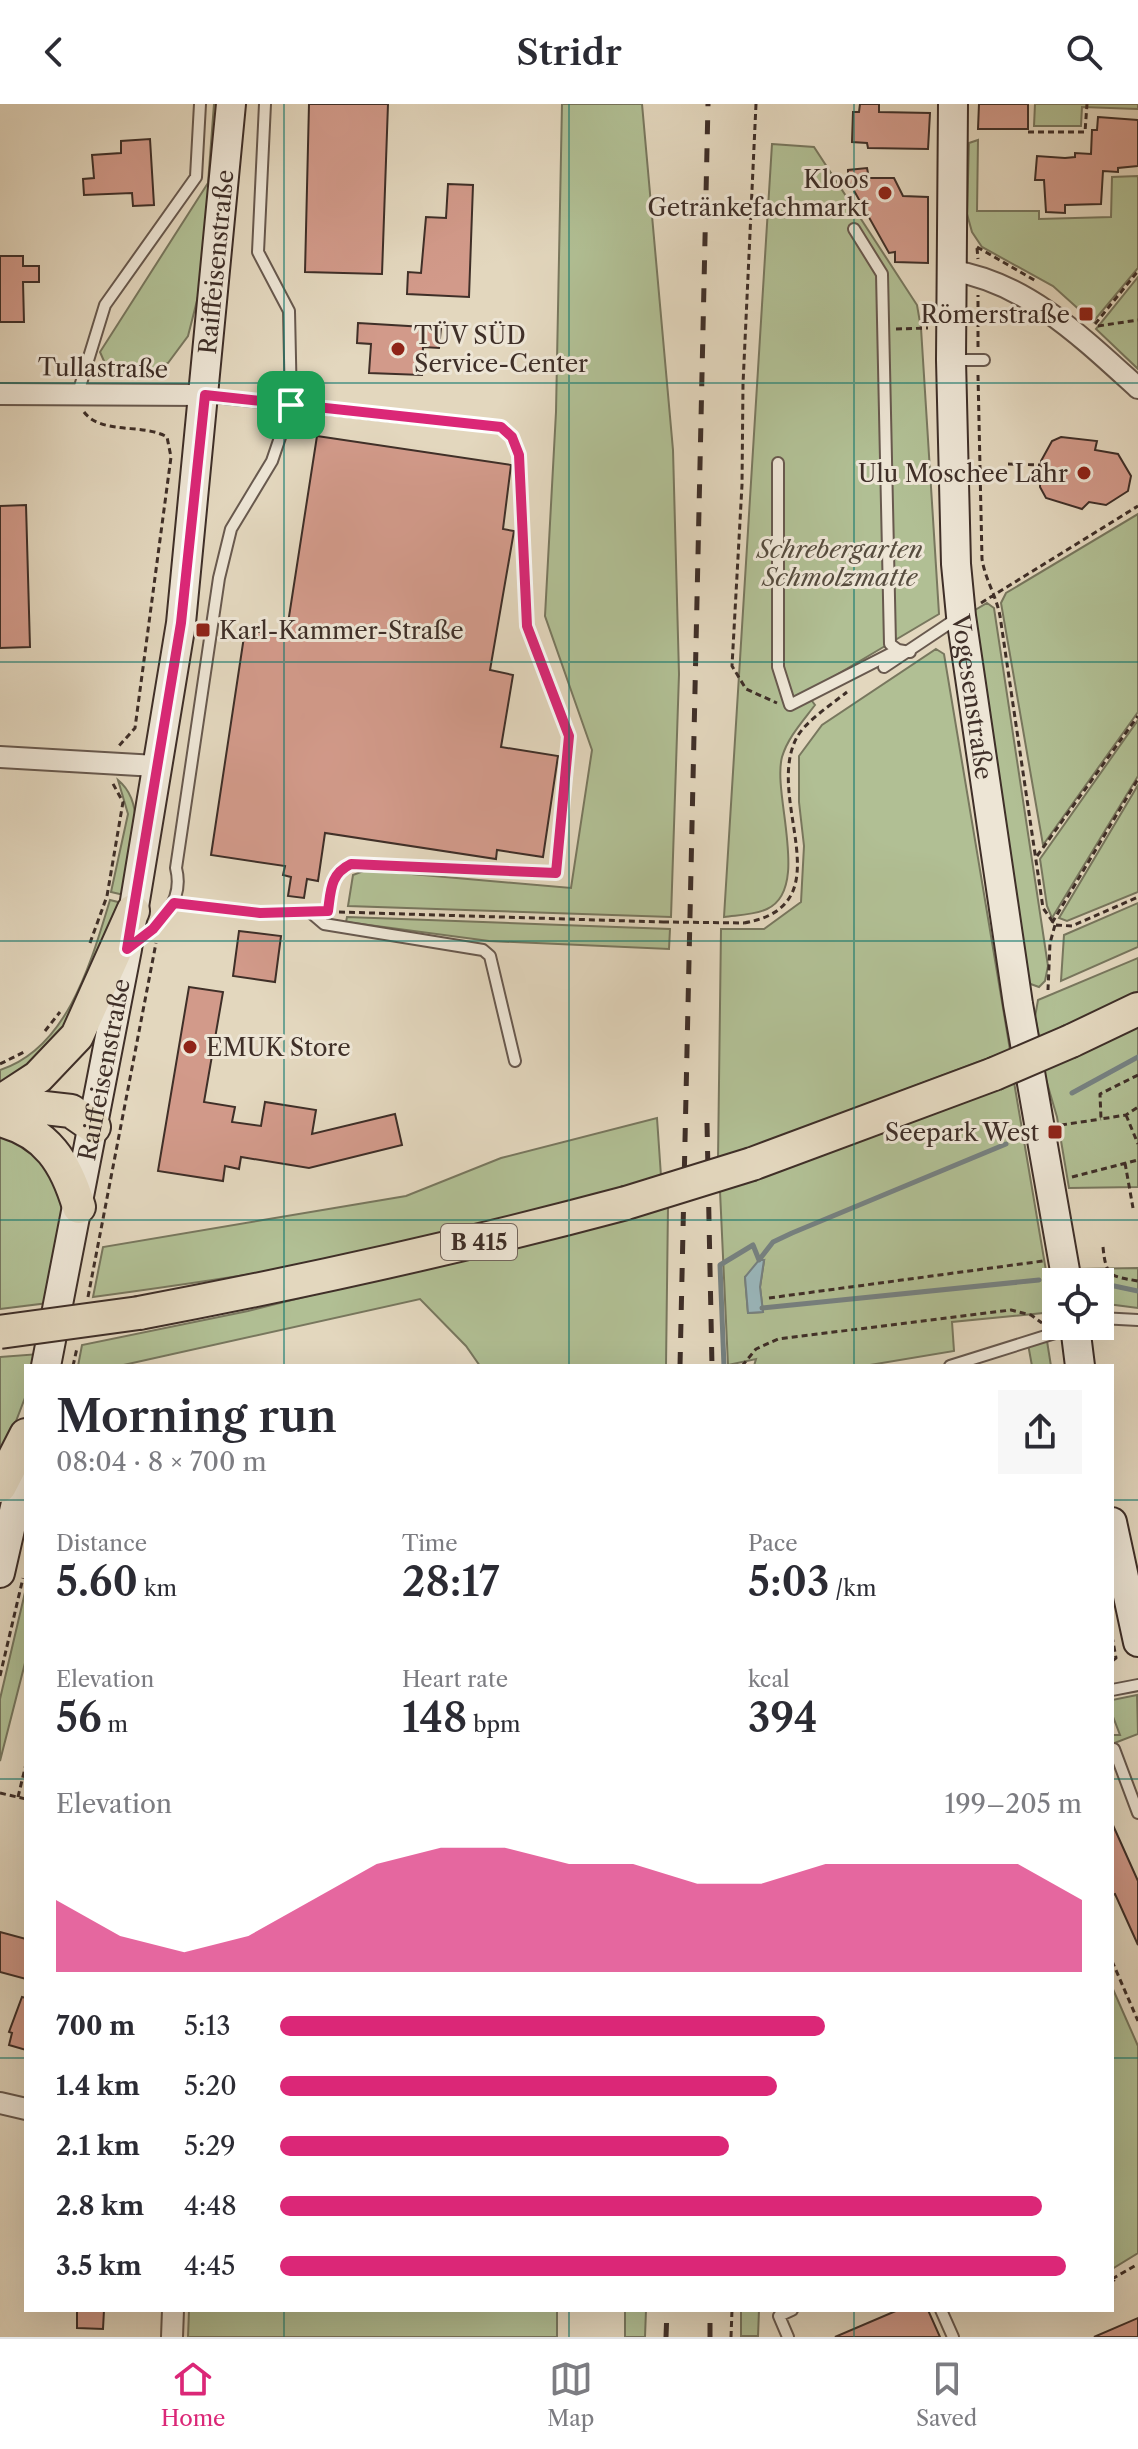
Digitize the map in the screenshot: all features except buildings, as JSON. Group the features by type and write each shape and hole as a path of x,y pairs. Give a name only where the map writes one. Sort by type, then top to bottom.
{"main road":[{"path":"4,1112 77,1036 120,904"},
{"name":"B 415","path":"0,1332 139,1313 448,1250 626,1203 752,1164 994,1074 1138,1009"},
{"path":"4,1112 59,1130 94,1127"},
{"path":"4,1112 44,1140 60,1157 79,1207"},
{"path":"0,1486 24,1439"}],"street":[{"name":"Raiffeisenstraße","path":"46,1364 127,949 120,904 156,766 181,623 231,104"},
{"name":"Vogesenstraße","path":"953,104 966,273 951,329 971,360 956,564 980,760 1064,1268"},
{"path":"966,273 1014,289 1071,330 1138,388"},
{"name":"Tullastraße","path":"0,394 205,395"},
{"path":"0,757 156,766"},
{"path":"1072,1340 1079,1364"},
{"path":"0,1573 24,1468"},
{"path":"1114,1531 1138,1642"},
{"path":"0,2103 24,2109"},
{"path":"172,2337 173,2312"}],"lane":[{"path":"78,393 105,305 196,177 200,104"},
{"name":"Raiffeisenstraße","path":"174,903 181,885 176,868 219,578 231,529 272,461 291,405 289,311 258,252 265,104"},
{"path":"854,229 882,274 890,644 898,650 910,652"},
{"path":"127,949 153,929 174,903 260,913 328,911 332,881 339,870 351,864 556,873 569,736 527,626 519,455 512,437 501,427 205,395"},
{"path":"778,463 778,667 790,705 898,650"},
{"path":"884,667 961,616"},
{"path":"310,912 324,924 483,950 490,956 515,1061"},
{"path":"1114,1319 1138,1320"},
{"path":"956,1364 1042,1337"},
{"path":"1114,1690 1138,1685"},
{"path":"1114,1749 1138,1813"},
{"path":"788,2312 779,2316 788,2337"},
{"path":"942,2312 953,2337"}],"path":[{"path":"756,104 732,666 746,689 769,701 790,705"},
{"path":"1028,132 1085,132 1087,104"},
{"path":"1138,271 1092,327 1138,320"},
{"path":"966,273 982,559 984,572 996,593 1043,908 1054,924 1072,926 1138,897"},
{"path":"884,330 951,329"},
{"path":"78,393 85,416 97,423 155,430 167,437 171,457 135,728 107,764 110,778 123,802 120,904 87,953"},
{"path":"1008,464 1040,465"},
{"path":"996,593 1138,506"},
{"path":"328,911 744,923 777,914 795,892 796,865 787,765 798,735 845,694 884,667"},
{"path":"1035,857 1138,716"},
{"path":"1048,990 1054,924 1138,779"},
{"path":"86,1305 157,938"},
{"path":"37,1041 62,1009"},
{"path":"0,1064 28,1051"},
{"path":"1101,1119 1100,1094 1138,1075"},
{"path":"1040,1128 1126,1115 1138,1107"},
{"path":"1126,1115 1138,1144"},
{"path":"1068,1178 1138,1160"},
{"path":"1125,1163 1133,1208"},
{"path":"1103,1247 1105,1269 1110,1274 1138,1281"},
{"path":"769,1298 1042,1272"},
{"path":"744,1364 756,1349 778,1339 1011,1310 1042,1319"},
{"path":"73,1364 80,1335"},
{"path":"0,1676 24,1575"},
{"path":"18,1797 24,1772"},
{"path":"0,1793 24,1798"},
{"path":"1114,1966 1138,2021"},
{"path":"1114,2277 1138,2264"},
{"path":"731,2337 732,2312"}],"green space":[{"path":"214,104 221,104 202,281 188,336 168,363 143,376 125,377 107,368 100,352 208,183"},
{"path":"562,104 642,104 673,450 679,674 671,917 348,906 353,875 366,870 571,888 592,750 545,616 556,412"},
{"path":"1035,104 1138,104 1138,109 1082,107 1081,126 1034,126"},
{"path":"978,140 977,211 1039,211 1039,219 1111,217 1112,177 1138,176 1138,268 1093,322 1053,286 982,247 972,232 967,214 969,143"},
{"name":"Schrebergarten Schmolzmatte","path":"772,144 814,147 917,305 939,614 806,693 815,705 792,736 782,757 780,774 787,840 786,882 780,898 767,909 724,917"},
{"path":"1138,277 1138,369 1096,329"},
{"path":"1138,514 1138,712 1043,845 1001,603 1006,593"},
{"path":"987,603 994,608 1048,966 1045,981 1039,987 1025,982 970,613"},
{"path":"936,649 944,654 1010,1050 718,1160 721,929 764,929 801,902 804,846 799,802 799,756 822,725"},
{"path":"1138,720 1138,776 1052,918 1047,906 1040,859"},
{"path":"118,780 128,791 136,819 124,895 111,892 128,814"},
{"path":"1138,785 1138,892 1067,921 1059,918"},
{"path":"110,900 122,903 56,1048 0,1088 0,1070 23,1059 43,1043 60,1023 85,975"},
{"path":"1138,903 1138,947 1061,981 1064,935"},
{"path":"347,917 670,929 669,949 489,941 346,922"},
{"path":"1138,958 1138,994 1039,1037 1035,1017 1038,1000"},
{"path":"1138,1020 1138,1187 1069,1188 1057,1117 1042,1066"},
{"path":"1014,1082 1046,1268 1042,1268 1042,1313 952,1322 954,1351 876,1364 755,1364 756,1359 728,1364 720,1191","holes":["764,1261 760,1287 763,1312 748,1313 745,1277"]},
{"path":"657,1118 661,1176 592,1199 522,1219 380,1252 93,1297 103,1247 406,1196 501,1158"},
{"path":"0,1130 55,1164 65,1215 48,1303 0,1309"},
{"path":"668,1206 666,1364 479,1364 466,1346 420,1299 128,1364 78,1364 82,1345 248,1311"},
{"path":"1114,1268 1138,1268 1138,1308 1114,1305"},
{"path":"1047,1341 1051,1364 1032,1364 1028,1344"},
{"path":"39,1354 36,1364 24,1364 24,1400 0,1463 0,1357"},
{"path":"24,1597 24,1667 0,1761 0,1699"},
{"path":"1137,1695 1138,1734 1114,1743 1114,1735 1120,1735 1114,1719 1114,1700"},
{"path":"1114,1992 1138,2046 1138,2253 1114,2268"},
{"path":"189,2312 557,2312 557,2337 188,2337"},
{"path":"625,2312 646,2312 645,2337 625,2337"},
{"path":"741,2312 759,2312 758,2336 741,2336"}],"water":[{"path":"759,1260 764,1260 760,1287 763,1312 748,1313 745,1277"}],"waterway":[{"path":"1072,1093 1138,1057"},
{"path":"724,1364 720,1265 753,1245 759,1260 773,1242 792,1233 1006,1144"},
{"path":"762,1308 1039,1280"},
{"path":"1114,1286 1138,1291"}],"railway":[{"path":"680,1364 708,104"},
{"path":"707,1123 712,1364"},
{"path":"666,2337 667,2312"},
{"path":"710,2312 710,2337"}],"place":[{"name":"Kloos Getränkefachmarkt","path":"885,193"},
{"name":"Römerstraße","path":"1086,314"},
{"name":"TÜV SÜD Service-Center","path":"398,349"},
{"name":"Ulu Moschee Lahr","path":"1084,473"},
{"name":"Karl-Kammer-Straße","path":"203,630"},
{"name":"EMUK Store","path":"190,1047"},
{"name":"Seepark West","path":"1055,1132"}],"route":[{"path":"205,395 291,405 501,427 512,437 519,455 527,626 569,736 556,873 351,864 339,870 332,881 328,911 260,913 174,903 153,929 127,949 181,623 205,395"}]}
